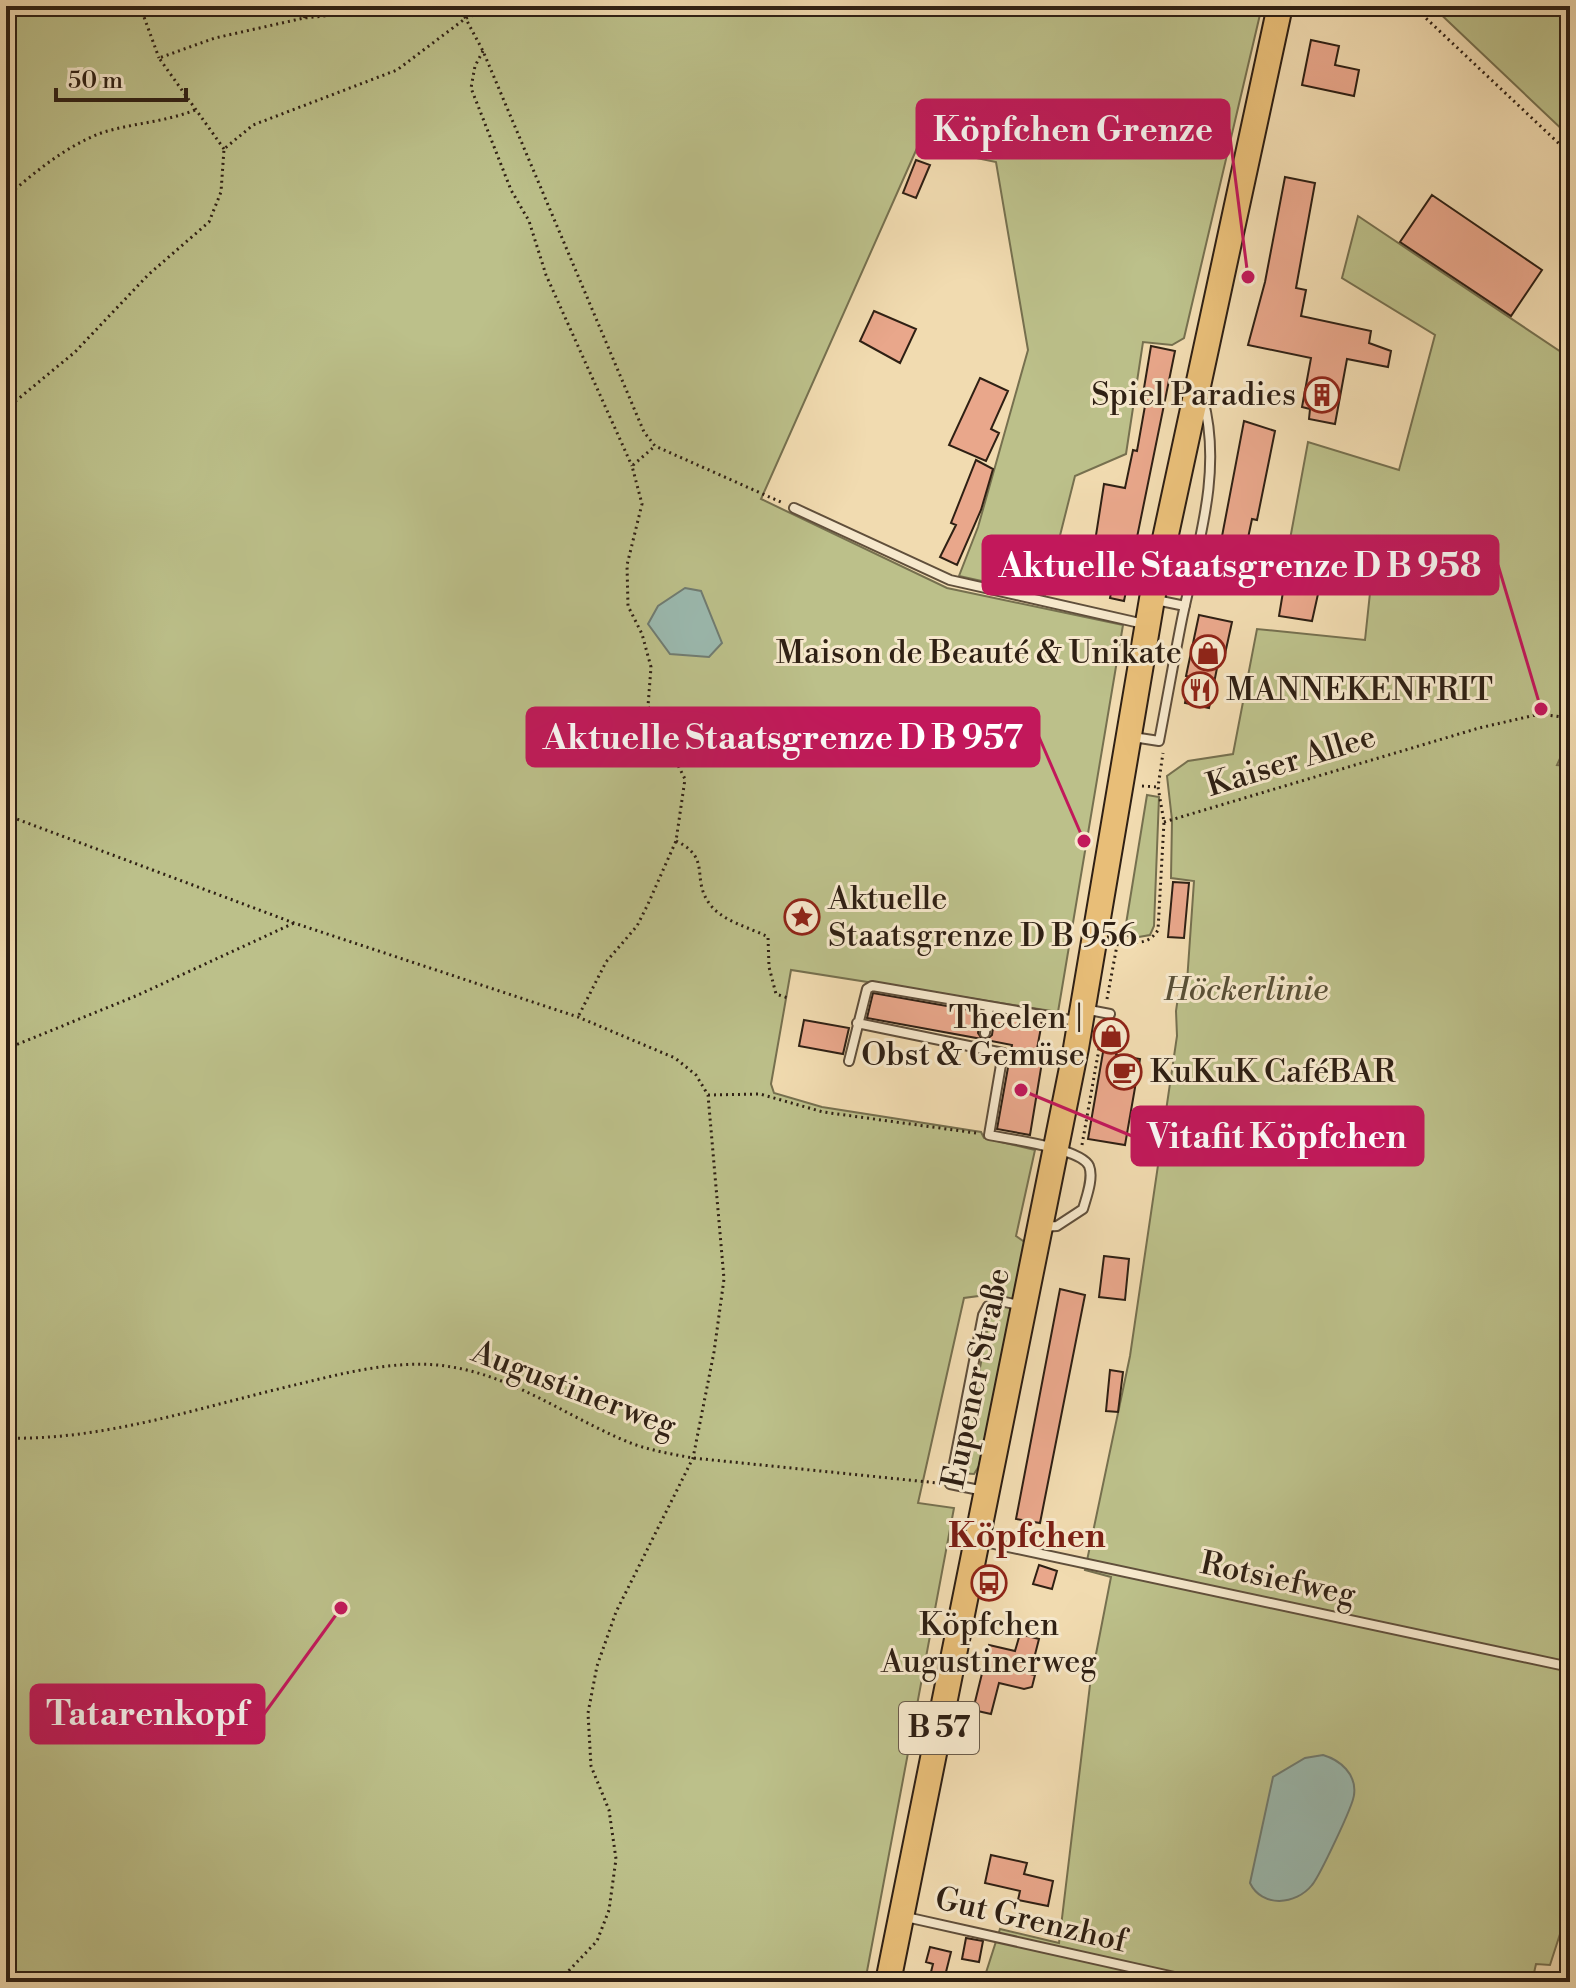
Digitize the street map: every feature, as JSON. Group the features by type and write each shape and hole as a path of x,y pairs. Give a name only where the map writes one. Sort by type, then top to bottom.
{"main road":[{"name":"Eupener Straße","path":"888,1982 1056,1149 1095,1014 1113,832 1147,625 1280,6"}],"lane":[{"path":"1128,736 1159,741 1207,505 1209,423 1198,379"},
{"path":"794,508 950,580 1147,625"},
{"path":"1152,599 1185,606"},
{"path":"849,1061 867,989 872,986 989,1007 1095,1014"},
{"path":"985,1033 989,1007"},
{"path":"857,1023 1003,1053 989,1135 1056,1149 1080,1157 1089,1165 1091,1175 1083,1209 1057,1226 1040,1227"},
{"path":"986,1492 950,1484 983,1315 988,1306 1005,1302 1024,1306"},
{"name":"Rotsiefweg","path":"976,1540 1570,1667"},
{"name":"Gut Grenzhof","path":"901,1916 1197,1982"}],"path":[{"path":"6,409 75,352 148,275 209,222 221,192 224,149 159,58 140,6"},
{"path":"304,18 308,6"},
{"path":"159,58 215,38 304,18 422,6"},
{"path":"459,6 483,51 644,432 655,446 794,508"},
{"path":"224,149 253,125 397,70 466,18 496,6"},
{"path":"1413,6 1570,154"},
{"path":"483,51 475,66 471,88 511,190 529,221 546,275 632,466 642,504 627,565 628,606 642,634 651,667 648,706 685,779 676,841 637,926 606,962 578,1017"},
{"path":"6,197 43,165 104,133 171,120 195,110"},
{"path":"632,466 655,446"},
{"name":"Kaiser Allee","path":"1164,822 1479,728 1540,714 1570,718"},
{"path":"1080,1157 1095,1014 1118,940 1143,943 1152,939 1158,930 1164,822 1158,787 1164,749 1159,741"},
{"path":"1139,786 1158,787"},
{"path":"6,815 294,923 578,1017 675,1058 696,1075 708,1095 724,1279 693,1458 616,1612 597,1666 588,1713 591,1766 609,1810 616,1859 609,1910 597,1941 558,1982"},
{"path":"676,841 690,847 700,862 707,902 721,916 768,937 769,967 776,994 788,998"},
{"path":"6,1049 138,995 294,923"},
{"path":"708,1095 760,1094 823,1112 989,1135"},
{"name":"Augustinerweg","path":"6,1438 65,1436 377,1367 437,1365 492,1375 631,1443 693,1458 950,1484"}],"green space":[{"path":"6,6 1262,6 1184,338 1172,345 1143,342 1126,454 1075,476 1045,595 959,576 978,527 1028,350 996,162 918,146 761,499 947,588 1123,625 1058,1012 791,970 771,1084 774,1093 822,1107 981,1132 984,1138 1035,1150 1016,1236 1026,1243 979,1466 974,1474 960,1473 994,1294 964,1298 918,1503 954,1508 865,1982 6,1982"},
{"path":"1432,6 1570,6 1570,137"},
{"name":"Höckerlinie","path":"1358,216 1570,358 1570,737 1557,765 1570,766 1570,1903 1550,1965 1536,1964 1532,1982 983,1982 1000,1929 1059,1943 1090,1685 1111,1577 1085,1570 1130,1356 1177,1036 1178,997 1187,982 1194,881 1171,878 1172,820 1167,776 1188,761 1233,754 1257,629 1365,640 1372,574 1286,561 1308,442 1399,470 1435,335 1342,278"},
{"path":"1147,795 1159,797 1154,926 1150,935 1133,938 1125,935 1126,924"}],"water":[{"path":"685,588 701,591 722,643 709,657 670,654 648,624 658,606"},
{"path":"1323,1755 1341,1764 1350,1774 1354,1787 1352,1802 1312,1885 1289,1900 1262,1897 1250,1883 1273,1777 1305,1758"}],"building":[{"path":"1311,40 1339,46 1335,65 1359,70 1354,96 1302,85"},
{"path":"916,160 930,165 916,198 903,193"},
{"path":"1285,177 1315,183 1296,288 1306,290 1301,316 1371,331 1369,343 1391,351 1388,367 1347,359 1335,424 1309,419 1310,409 1302,407 1311,358 1248,345 1265,282"},
{"path":"1432,195 1542,270 1511,316 1400,242"},
{"path":"874,311 916,329 900,363 860,341"},
{"path":"1151,346 1175,351 1124,601 1110,598 1113,584 1108,583 1114,552 1094,548 1104,484 1125,488 1133,450 1137,451 1148,389 1144,388"},
{"path":"980,378 1008,391 991,429 999,433 986,461 949,445"},
{"path":"1244,421 1275,431 1257,520 1252,519 1244,557 1219,552"},
{"path":"976,460 993,469 981,510 957,565 940,557 956,525 951,523"},
{"path":"1285,580 1320,585 1312,621 1279,616"},
{"path":"1199,615 1232,622 1225,654 1220,653 1209,708 1185,703 1190,677 1186,676"},
{"path":"1173,882 1189,883 1184,938 1168,937"},
{"path":"873,993 981,1012 978,1033 982,1039 867,1018"},
{"path":"995,1014 1042,1022 1037,1049 1044,1050 1030,1135 997,1129 1012,1045 986,1040 992,1035"},
{"path":"804,1020 849,1028 843,1054 799,1046"},
{"path":"1107,1029 1123,1034 1116,1055 1140,1059 1125,1145 1088,1139"},
{"path":"1104,1256 1129,1259 1125,1300 1099,1297"},
{"path":"1060,1289 1085,1295 1040,1523 1016,1519"},
{"path":"1110,1370 1123,1372 1118,1412 1106,1411"},
{"path":"1039,1565 1057,1571 1052,1589 1033,1584"},
{"path":"1020,1634 1039,1639 1030,1674 1035,1675 1032,1687 1024,1689 999,1683 991,1714 973,1710 989,1645 1015,1651"},
{"path":"991,1855 1027,1863 1024,1874 1053,1881 1048,1906 1018,1900 1020,1891 985,1883"},
{"path":"966,1938 983,1941 979,1962 962,1959"},
{"path":"930,1947 951,1952 945,1976 931,1972 933,1964 926,1962"}],"place":[{"name":"Köpfchen Grenze","path":"1248,277"},
{"name":"Spiel Paradies","path":"1322,395"},
{"name":"Maison de Beauté & Unikate","path":"1208,653"},
{"name":"MANNEKENFRIT","path":"1200,690"},
{"name":"Aktuelle Staatsgrenze D B 958","path":"1541,709"},
{"name":"Aktuelle Staatsgrenze D B 957","path":"1084,841"},
{"name":"Aktuelle Staatsgrenze D B 956","path":"802,917"},
{"name":"Theelen | Obst & Gemüse","path":"1111,1036"},
{"name":"KuKuK CaféBAR","path":"1124,1072"},
{"name":"Vitafit Köpfchen","path":"1021,1090"},
{"name":"Köpfchen Augustinerweg","path":"989,1583"},
{"name":"Tatarenkopf","path":"341,1608"}],"district":[{"name":"Köpfchen","path":"1027,1537"}]}
